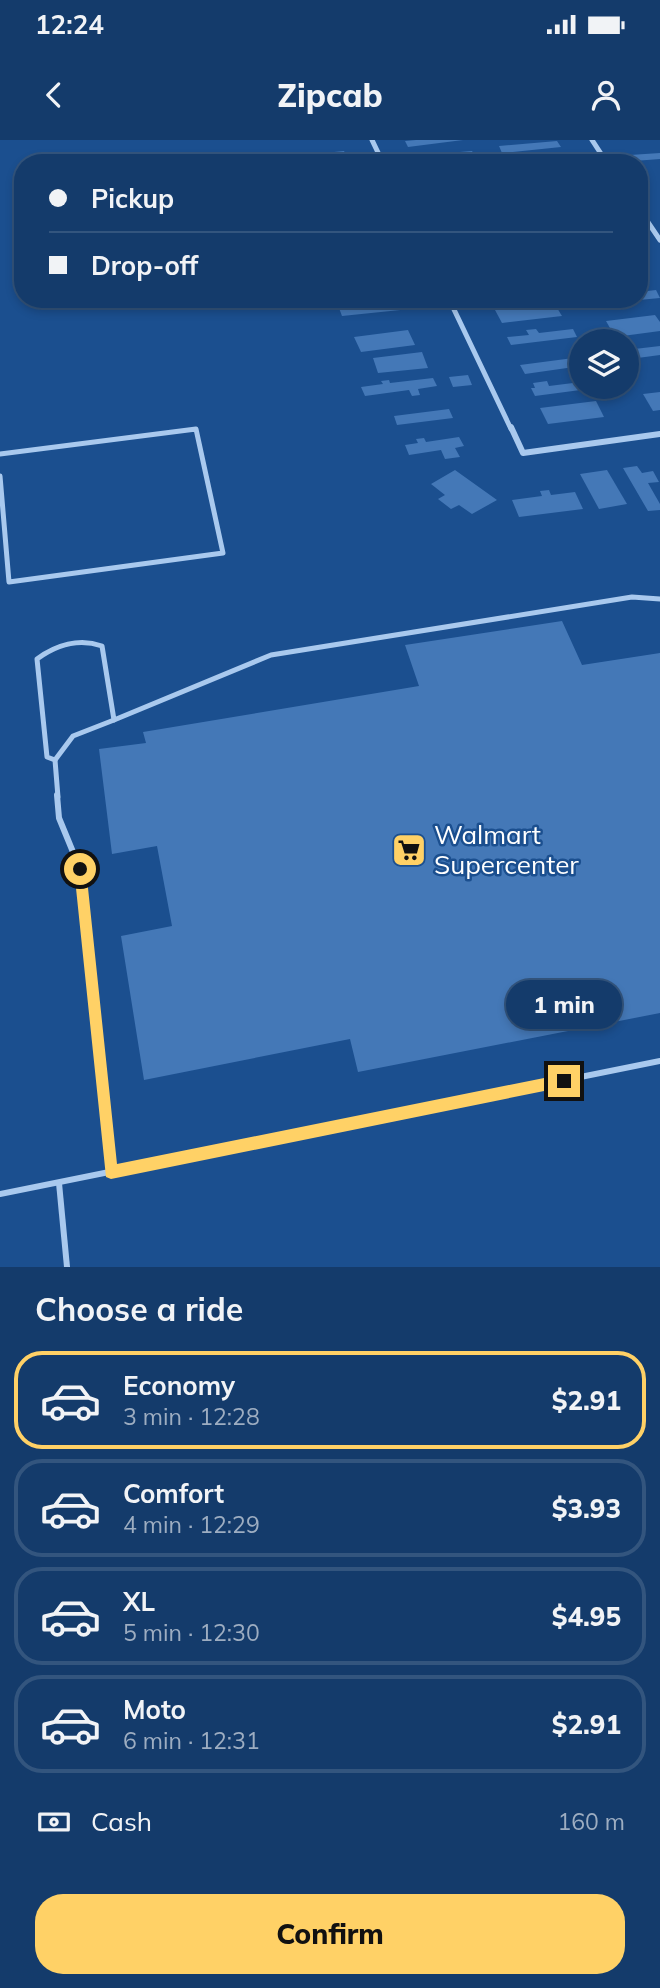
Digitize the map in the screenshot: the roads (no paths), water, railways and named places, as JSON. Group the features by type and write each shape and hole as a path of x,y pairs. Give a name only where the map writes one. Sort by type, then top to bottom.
{"street":[{"path":"648,222 660,240"},
{"path":"453,308 523,453 660,434"}],"lane":[{"path":"0,454 196,429 223,553 9,582 0,476"},
{"path":"111,1172 80,869 59,818 55,760 65,740 81,731 271,655 632,597 660,599"},
{"path":"55,760 47,757 37,659 51,648 93,641 102,646 114,720"},
{"path":"0,1194 660,1061"},
{"path":"59,1183 67,1267"}],"place":[{"name":"Walmart Supercenter","path":"409,850"}]}
